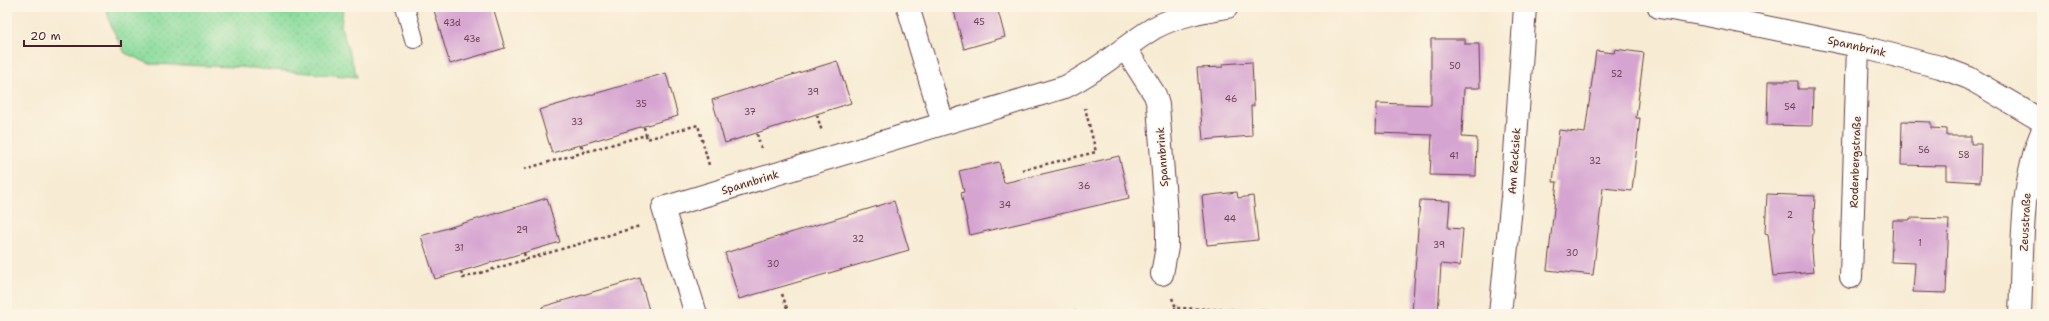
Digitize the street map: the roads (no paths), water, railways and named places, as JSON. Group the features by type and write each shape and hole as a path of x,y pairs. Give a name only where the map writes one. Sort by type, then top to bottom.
{"street":[{"path":"908,7 943,123"},
{"name":"Spannbrink","path":"696,314 663,208 1065,87 1090,74 1155,28 1180,18 1227,7"},
{"name":"Am Recksiek","path":"1500,314 1512,197 1525,7"},
{"name":"Spannbrink","path":"1659,7 1712,16 1858,46 1940,66 1969,78 2042,121"},
{"name":"Rodenbergstraße","path":"1851,277 1858,46"},
{"name":"Spannbrink","path":"1125,48 1158,104 1167,228 1167,247 1162,274"},
{"name":"Zeusstraße","path":"2020,314 2026,191 2032,161 2042,132"}],"lane":[{"path":"405,7 414,39"}]}
